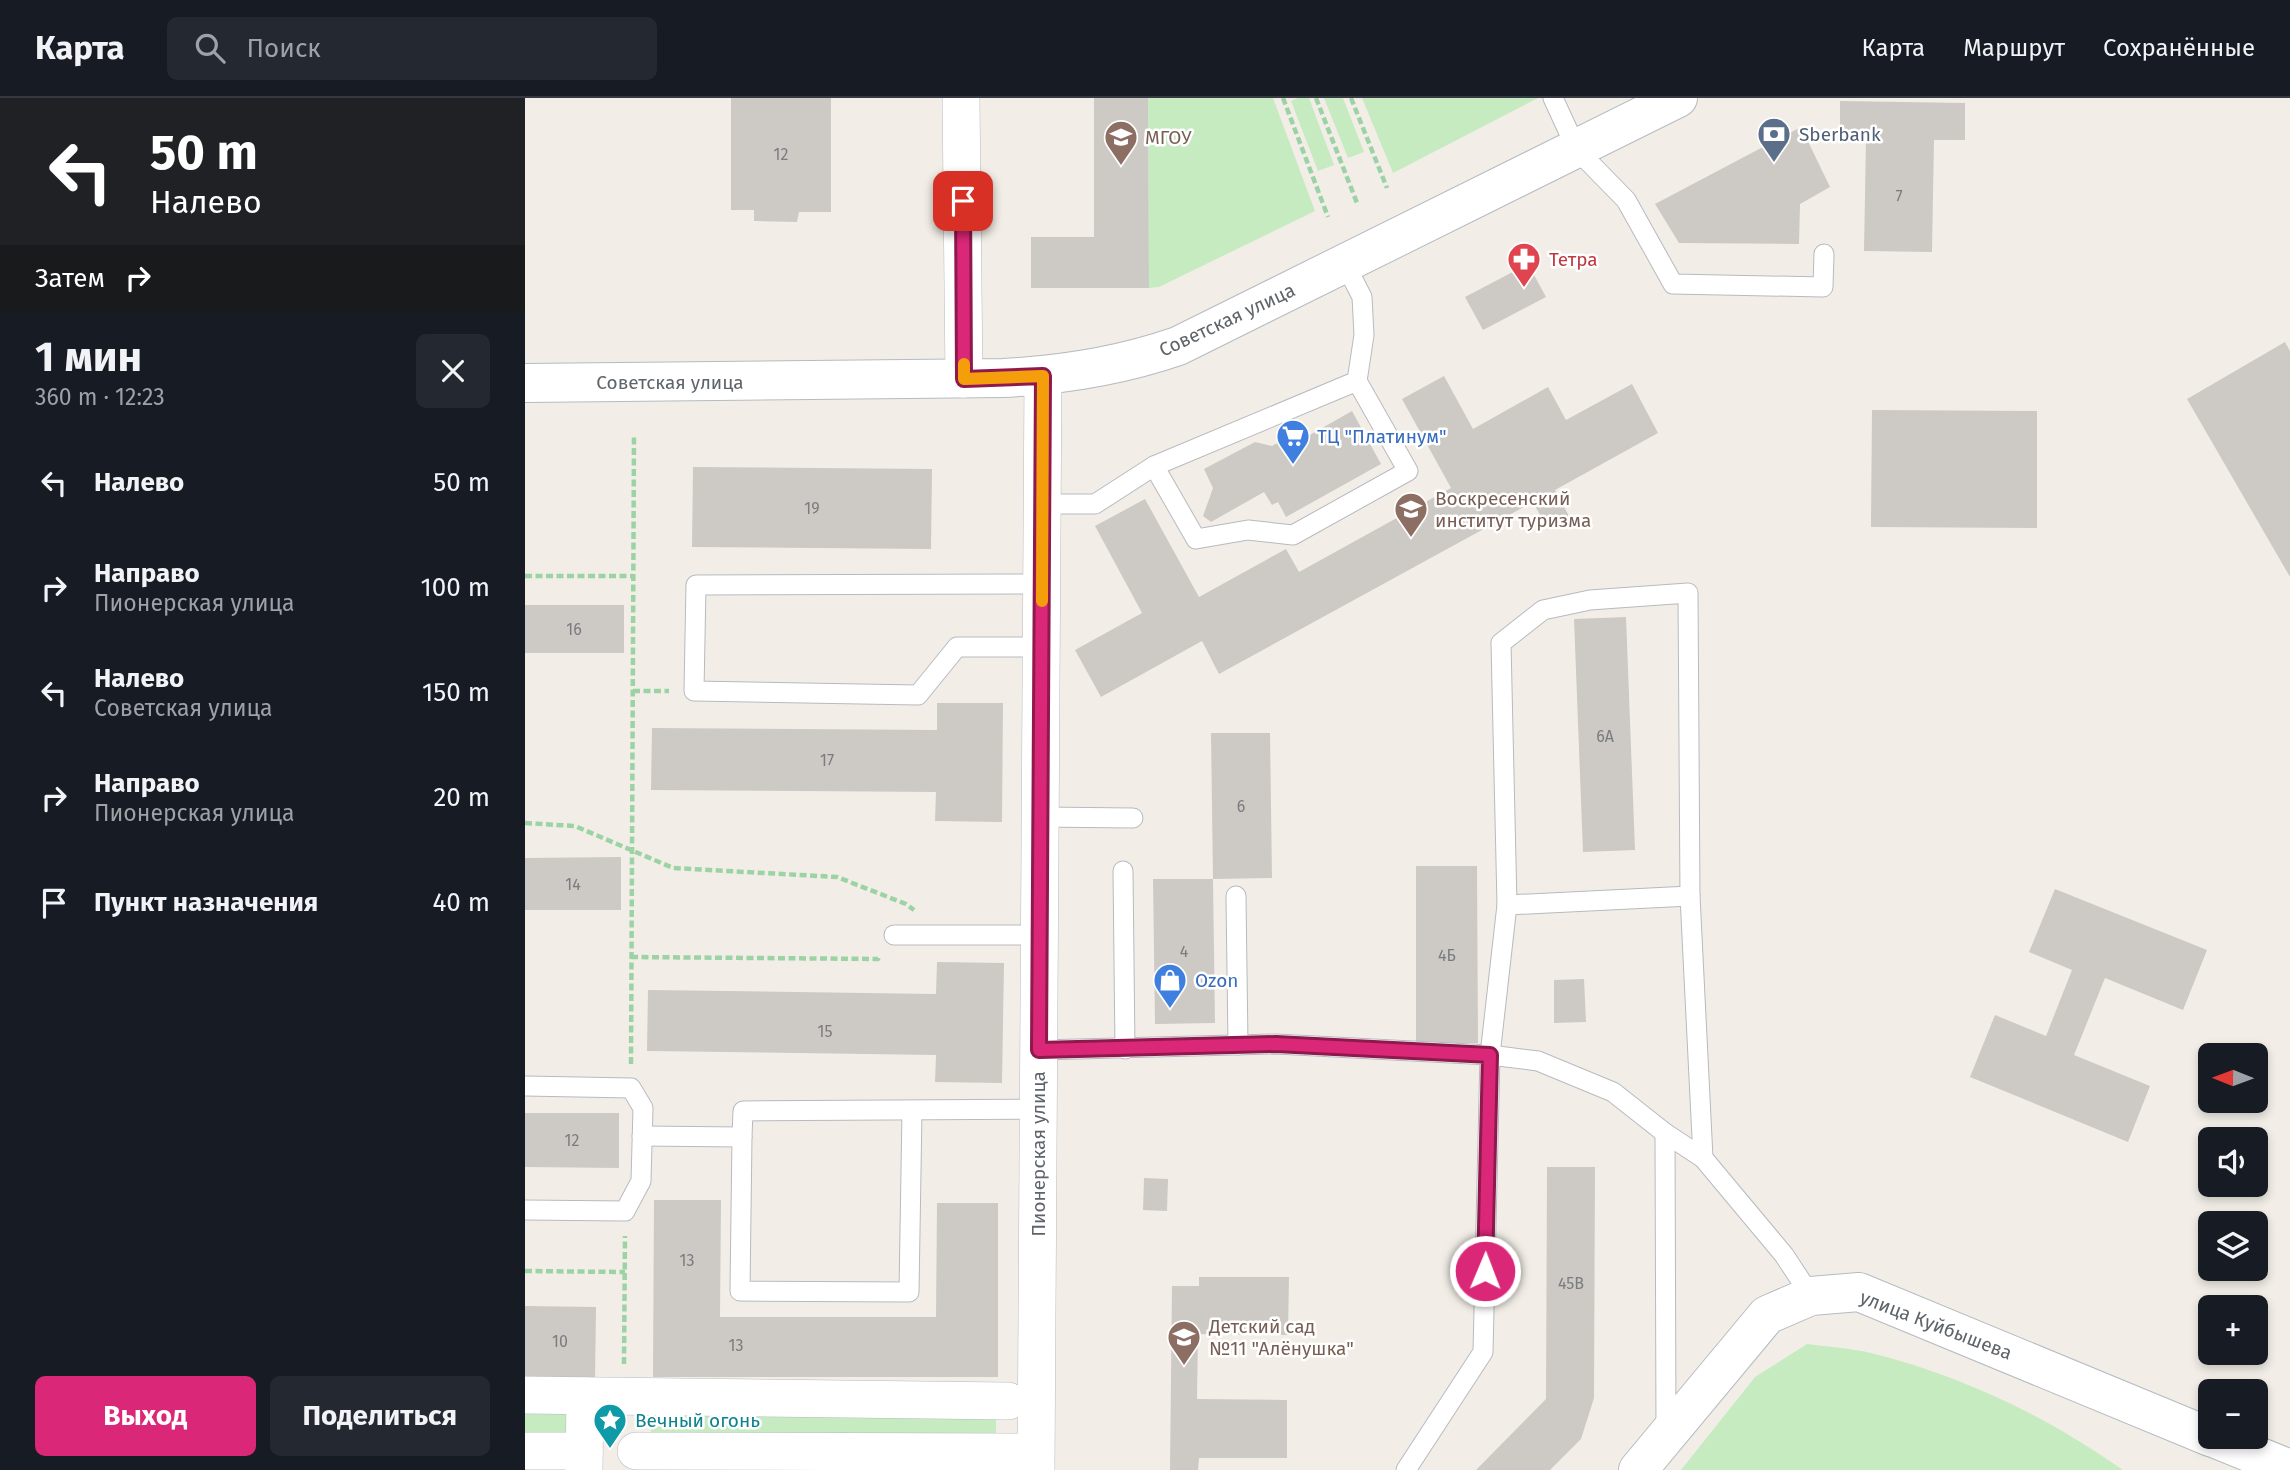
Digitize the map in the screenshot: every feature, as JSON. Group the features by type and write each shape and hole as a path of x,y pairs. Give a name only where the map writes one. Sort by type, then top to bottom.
{"street":[{"path":"961,98 964,379"},
{"name":"Советская улица","path":"525,383 1043,376 1142,358 1178,346 1678,98"},
{"name":"Пионерская улица","path":"1027,1461 1039,1109 1043,376"},
{"name":"улица Куйбышева","path":"1638,1470 1767,1315 1811,1296 1859,1292 2198,1432"},
{"path":"525,1395 1007,1401"},
{"path":"525,1451 584,1460 585,1396"},
{"path":"631,1396 636,1460 1027,1461"},
{"name":"улица Куйбышева","path":"2241,1449 2290,1469"}],"lane":[{"path":"1553,98 1577,150 1626,200 1673,284 1823,286 1824,254"},
{"path":"1154,466 1196,539 1248,530 1293,535 1408,471 1357,381 1364,335 1362,298 1345,264"},
{"path":"1042,504 1095,504 1154,466 1357,381"},
{"path":"1041,647 957,647 919,695 694,691 696,585 1042,584"},
{"path":"1406,1470 1483,1352 1490,1055 1507,905 1501,643 1543,610 1590,600 1688,593 1690,896 1703,1158"},
{"path":"1040,817 1133,818"},
{"path":"1123,871 1125,1049"},
{"path":"1235,896 1238,1045"},
{"path":"1507,905 1690,896"},
{"path":"894,934 1040,935"},
{"path":"1039,1050 1238,1045 1367,1047 1538,1061 1613,1092 1665,1133 1703,1158 1784,1255 1811,1296"},
{"path":"525,1086 631,1088 643,1108 641,1181 625,1211 525,1210"},
{"path":"912,1111 909,1292 740,1291 743,1111 1039,1109"},
{"path":"1665,1133 1666,1436"},
{"path":"642,1136 742,1137"}],"path":[{"path":"1283,98 1328,217"},
{"path":"1316,98 1357,203"},
{"path":"1351,98 1387,188"},
{"path":"631,1088 634,435"},
{"path":"525,576 633,576"},
{"path":"633,691 694,691"},
{"path":"525,823 575,826 673,868 837,877 906,904 947,935"},
{"path":"631,957 877,959 894,934"},
{"path":"625,1211 631,1396"},
{"path":"525,1271 625,1272"}],"green space":[{"path":"1148,98 1273,98 1315,211 1159,287 1149,288"},
{"path":"1309,98 1334,165 1318,171 1291,101"},
{"path":"1324,98 1343,98 1364,152 1348,158"},
{"path":"1362,98 1538,98 1393,173"},
{"path":"1807,1344 1871,1353 1905,1362 1971,1386 2065,1432 2123,1470 1681,1470 1755,1377"},
{"path":"525,1407 567,1408 567,1438 525,1438"},
{"path":"651,1411 996,1414 996,1441 651,1437"}],"building":[{"path":"731,98 831,98 831,212 799,212 797,222 754,221 754,210 731,210"},
{"name":"МГОУ","path":"1094,98 1148,98 1149,288 1031,288 1031,237 1094,237"},
{"path":"1840,101 1965,103 1965,140 1934,140 1932,252 1864,251 1866,139 1840,138"},
{"name":"Sberbank","path":"1801,127 1830,187 1800,204 1799,244 1679,243 1655,204"},
{"path":"1528,264 1546,297 1483,330 1465,297"},
{"path":"2285,342 2290,351 2290,577 2187,399"},
{"name":"Воскресенский институт туризма","path":"1444,376 1473,429 1548,387 1566,420 1632,384 1658,433 1555,490 1570,518 1548,530 1533,502 1219,674 1202,641 1101,697 1075,650 1142,613 1095,526 1145,499 1199,597 1286,549 1299,572 1451,488 1402,399"},
{"path":"1872,410 2037,411 2037,528 1871,527"},
{"name":"ТЦ \"Платинум\"","path":"1352,411 1381,464 1286,517 1278,502 1272,505 1264,492 1211,522 1203,516 1213,488 1204,469 1255,442 1272,446 1297,432 1301,440"},
{"path":"693,467 932,469 931,549 692,547"},
{"path":"525,605 624,605 624,653 525,653"},
{"path":"1626,617 1635,850 1583,852 1574,619"},
{"path":"937,703 1003,703 1002,822 935,821 936,792 651,790 652,728 937,730"},
{"path":"1211,733 1270,733 1272,878 1213,879"},
{"path":"621,857 621,910 525,910 525,858"},
{"path":"1416,866 1477,866 1478,1043 1416,1043"},
{"path":"1153,879 1213,879 1215,1023 1155,1024"},
{"path":"2055,889 2207,950 2183,1010 2105,978 2074,1055 2150,1086 2128,1142 1970,1077 1995,1015 2046,1036 2072,970 2029,952"},
{"path":"937,962 1004,963 1002,1083 935,1082 936,1055 647,1051 648,990 936,994"},
{"path":"1584,979 1586,1022 1554,1023 1554,980"},
{"path":"525,1113 619,1113 619,1168 525,1167"},
{"path":"1547,1167 1595,1167 1594,1398 1581,1439 1550,1470 1476,1470 1546,1399"},
{"path":"1144,1178 1168,1179 1167,1211 1143,1210"},
{"path":"654,1200 721,1200 720,1317 936,1317 937,1203 998,1203 998,1377 653,1377"},
{"name":"Детский сад №11 \"Алёнушка\"","path":"1199,1277 1289,1277 1288,1335 1198,1334 1197,1399 1287,1400 1287,1458 1199,1458 1198,1470 1170,1470 1172,1286 1199,1286"},
{"path":"525,1306 596,1307 595,1381 525,1380"}],"slow traffic":[{"path":"964,364 964,379 1043,376 1042,601"}],"place":[{"name":"Sberbank","path":"1774,164"},
{"name":"МГОУ","path":"1121,167"},
{"name":"Тетра","path":"1524,289"},
{"name":"ТЦ \"Платинум\"","path":"1293,466"},
{"name":"Воскресенский институт туризма","path":"1411,539"},
{"name":"Ozon","path":"1170,1010"},
{"name":"Детский сад №11 \"Алёнушка\"","path":"1184,1367"},
{"name":"Вечный огонь","path":"610,1450"}],"route":[{"path":"963,201 964,379 1043,376 1039,1050 1276,1044 1490,1055 1485,1271"}]}
